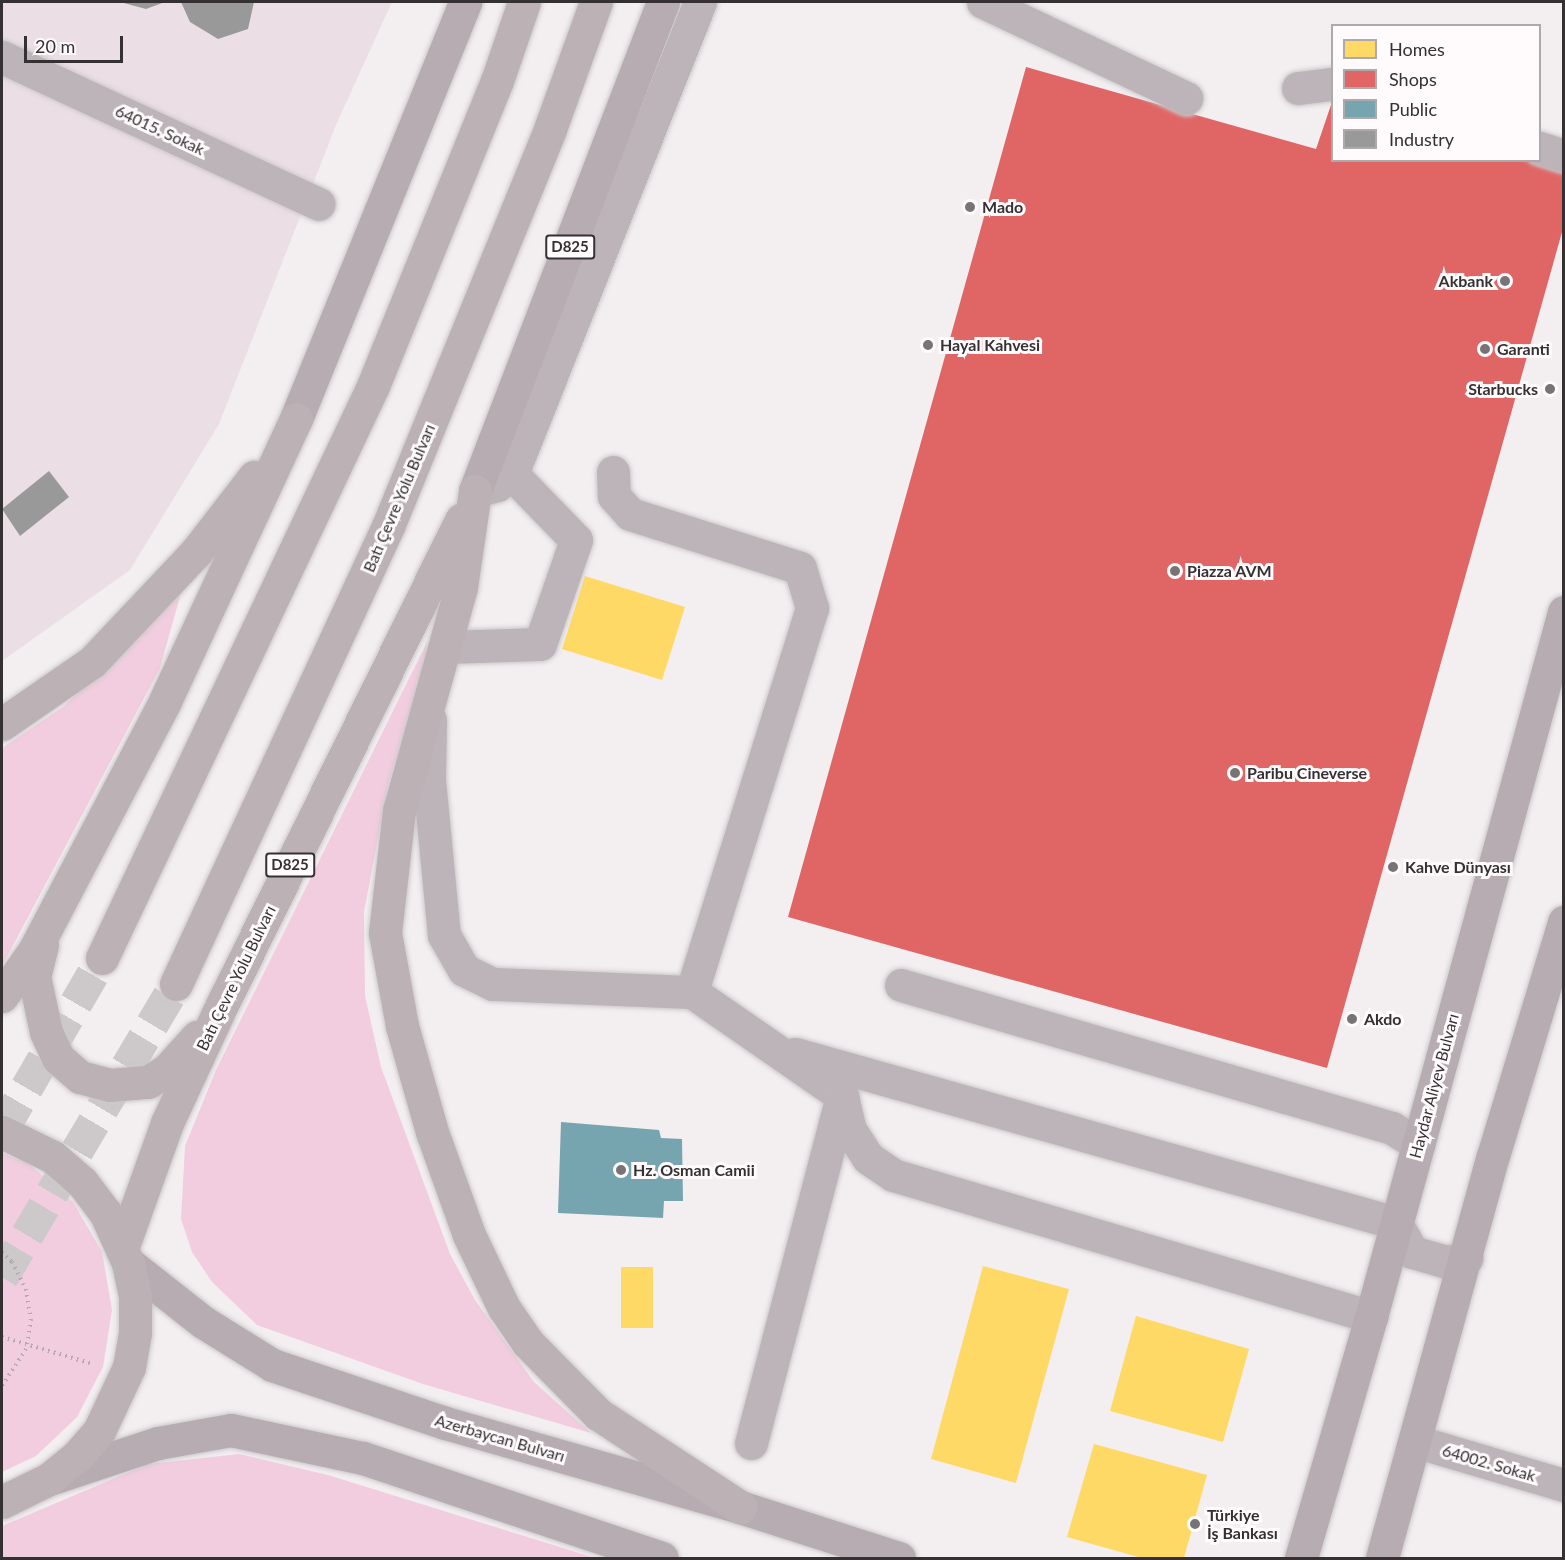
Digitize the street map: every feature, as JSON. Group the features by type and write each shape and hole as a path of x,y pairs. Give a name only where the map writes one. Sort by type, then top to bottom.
{"highway":[{"path":"102,958 373,386 498,81 524,2"},
{"name":"Batı Çevre Yolu Bulvarı","path":"176,984 390,524 550,129 596,2"},
{"path":"2,724 92,662 196,552 296,419"},
{"path":"2,996 34,951 165,701 296,419"},
{"path":"475,491 460,587 446,647 399,810 385,933 402,1026 432,1132 469,1235 504,1308 550,1369 598,1414 741,1507"},
{"name":"Batı Çevre Yolu Bulvarı","path":"125,1254 167,1123 218,1013 475,491"},
{"path":"50,918 34,976 39,1010 58,1058 80,1077 110,1085 148,1082 167,1070 218,1013"},
{"path":"2,1132 53,1157 82,1182 105,1212 125,1254 135,1297 135,1333 129,1367 99,1431 76,1457 49,1479 2,1502"}],"main road":[{"path":"296,419 465,2"},
{"name":"D825","path":"475,491 663,2"},
{"name":"Haydar Aliyev Bulvarı","path":"1301,1558 1371,1317 1563,612"},
{"path":"1382,1558 1467,1258 1493,1156 1563,922"},
{"name":"Azerbaycan Bulvarı","path":"125,1254 203,1322 272,1365 445,1423 741,1507 899,1558"},
{"path":"49,1479 158,1443 231,1430 363,1458 662,1558"}],"street":[{"path":"475,491 497,485 512,474 700,2"},
{"path":"983,2 1186,98"},
{"name":"64015. Sokak","path":"2,57 318,204"},
{"path":"1298,88 1331,84"},
{"path":"1541,149 1563,156"},
{"path":"613,472 614,496 630,514 800,568 812,608 692,992"},
{"path":"446,647 540,644 576,540 512,474"},
{"path":"431,705 429,780 436,873 444,935 464,970 492,984 692,992 782,1051 842,1096 850,1130 868,1158 892,1175 1371,1317"},
{"path":"901,985 1392,1128 1418,1144"},
{"path":"782,1051 1396,1223 1412,1252 1446,1262 1467,1258"},
{"path":"751,1443 842,1096"},
{"name":"64002. Sokak","path":"1415,1441 1563,1485"}],"path":[{"path":"2,1252 12,1262 26,1289 31,1319 27,1344 10,1378 2,1386"},
{"path":"2,1337 103,1367"}],"shaded area":[{"path":"2,2 392,2 336,125 219,424 130,570 2,661"},
{"path":"181,593 160,668 2,966 2,748 63,707"},
{"path":"427,642 425,663 388,786 364,912 365,996 381,1067 450,1254 475,1300 534,1382 591,1433 423,1384 257,1325 212,1282 192,1252 181,1219 185,1146 216,1070"},
{"path":"2,1153 29,1164 73,1202 102,1252 112,1310 103,1367 77,1417 36,1456 2,1472"},
{"path":"239,1454 328,1475 595,1558 2,1558 2,1526 148,1464"}],"building: Homes":[{"path":"585,576 685,607 662,680 562,649"},
{"path":"983,1266 1069,1289 1016,1483 931,1459"},
{"path":"621,1267 653,1267 653,1328 621,1328"},
{"path":"1136,1316 1249,1349 1223,1442 1110,1411"},
{"path":"1094,1444 1207,1475 1184,1558 1142,1558 1067,1537"}],"building: Shops":[{"name":"Piazza AVM","path":"1026,67 1316,149 1331,105 1331,162 1541,160 1564,167 1564,225 1327,1068 788,917"}],"building: Public":[{"name":"Hz. Osman Camii","path":"561,1122 659,1130 661,1138 682,1139 683,1201 664,1201 663,1218 558,1213"}],"building: Industry":[{"path":"120,2 165,2 146,9"},
{"path":"181,2 254,2 248,29 218,39 190,22"},
{"path":"49,471 69,497 20,536 2,509"}],"tunnel":[{"path":"2,1130 102,958"},
{"path":"2,1277 176,984"}],"place":[{"name":"Mado","path":"970,207"},
{"name":"Akbank","path":"1505,281"},
{"name":"Hayal Kahvesi","path":"928,345"},
{"name":"Garanti","path":"1485,349"},
{"name":"Starbucks","path":"1550,389"},
{"name":"Piazza AVM","path":"1175,571"},
{"name":"Paribu Cineverse","path":"1235,773"},
{"name":"Kahve Dünyası","path":"1393,867"},
{"name":"Akdo","path":"1352,1019"},
{"name":"Hz. Osman Camii","path":"621,1170"},
{"name":"Türkiye İş Bankası","path":"1195,1524"}]}
